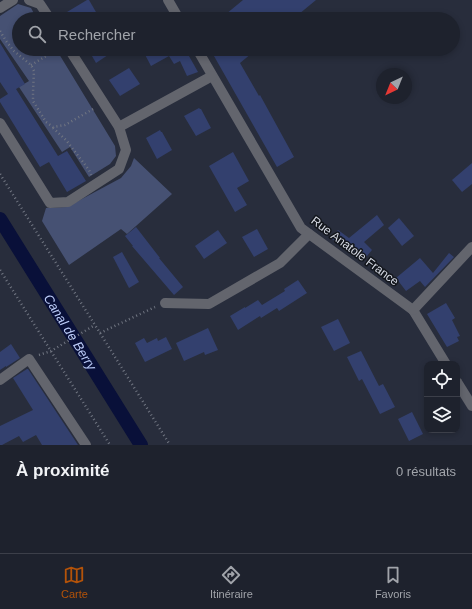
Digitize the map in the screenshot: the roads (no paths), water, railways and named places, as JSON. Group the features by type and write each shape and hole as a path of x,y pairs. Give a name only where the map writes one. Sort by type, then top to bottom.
{"street":[{"path":"0,8 13,0"},
{"path":"30,0 40,4 45,12"},
{"path":"168,0 175,12"},
{"path":"0,123 50,203 68,202 119,169 126,150 119,127 74,56"},
{"name":"Rue Anatole France","path":"201,56 301,228 413,310 444,361"},
{"path":"119,127 212,76"},
{"path":"165,303 209,304 280,263 309,234"},
{"path":"413,310 472,247"},
{"path":"0,380 29,359 86,445"},
{"path":"460,387 472,406"}],"waterway":[{"name":"Canal de Berry","path":"0,219 141,445"}]}
